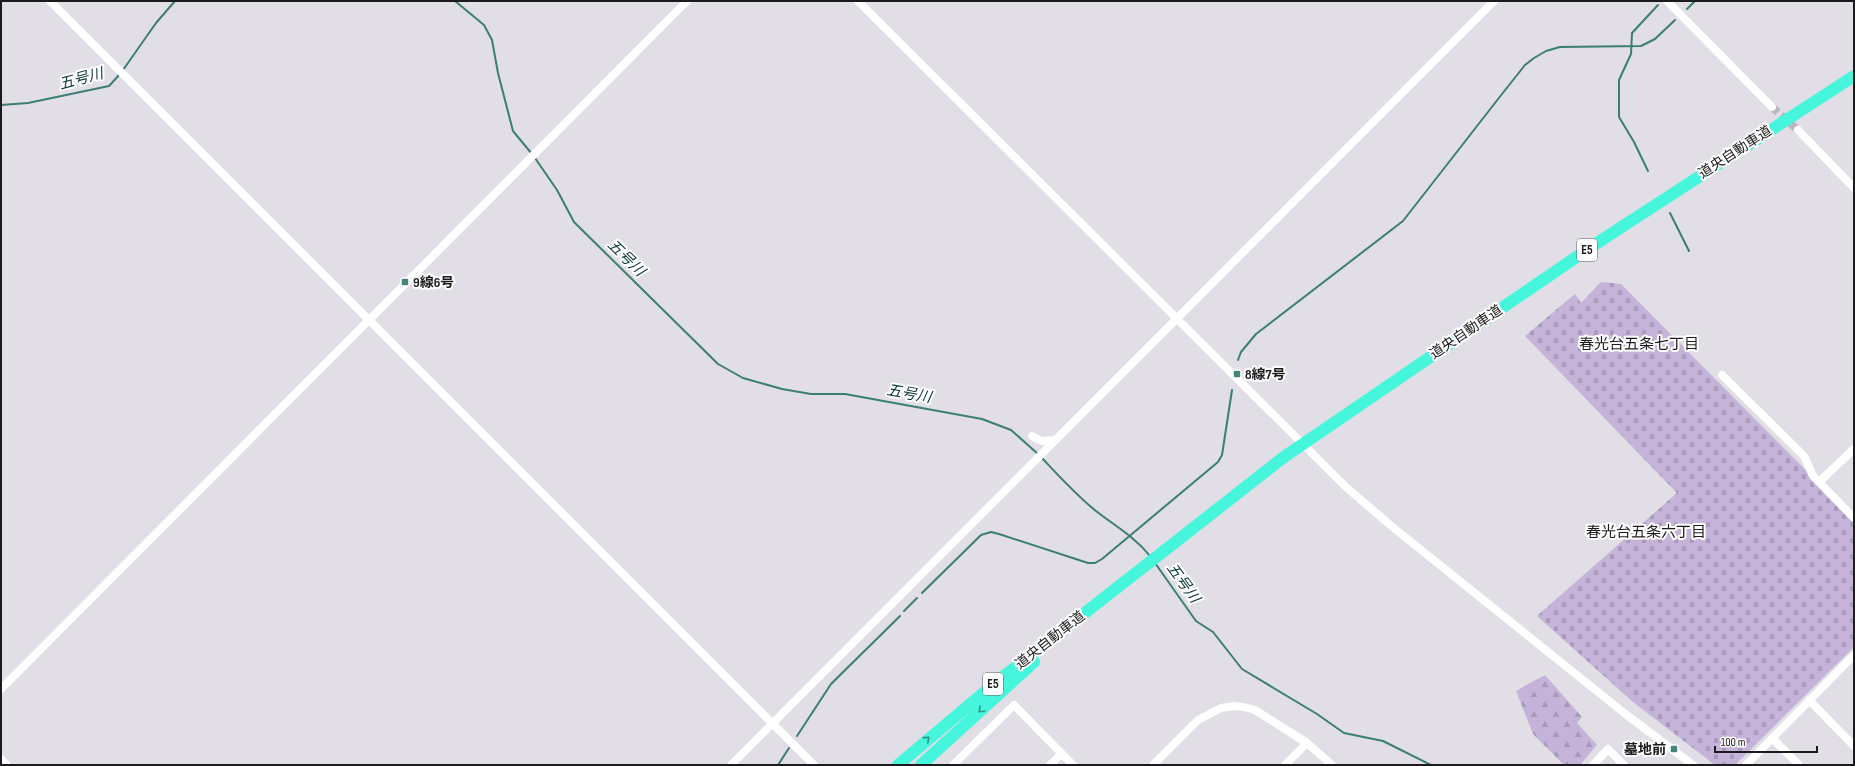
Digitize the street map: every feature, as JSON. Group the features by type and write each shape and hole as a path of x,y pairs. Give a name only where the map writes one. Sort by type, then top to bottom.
{"highway":[{"name":"道央自動車道","path":"898,765 994,684 1284,457 1600,241 1854,76"},
{"name":"道央自動車道","path":"921,765 1092,608"}],"street":[{"path":"50,1 814,765"},
{"path":"1,688 687,1"},
{"path":"858,1 1347,488 1395,529 1628,716 1693,765"},
{"path":"730,765 1494,1"},
{"path":"1667,1 1772,107"},
{"path":"1798,130 1854,188"},
{"path":"1722,375 1804,456 1813,476 1854,518"},
{"path":"1032,436 1041,441 1056,440"},
{"path":"1819,482 1854,449"},
{"path":"1746,765 1854,655"},
{"path":"1809,700 1854,746"},
{"path":"953,765 1014,705 1073,765"},
{"path":"1154,765 1198,720 1221,708 1234,706 1255,710 1307,742 1332,765"},
{"path":"1772,738 1799,765"},
{"path":"1285,765 1307,742"},
{"path":"1593,765 1608,749 1624,765"},
{"path":"1050,765 1061,754"},
{"path":"1,759 7,765"}],"green space":[{"path":"1601,282 1621,284 1854,519 1854,647 1735,765 1715,765 1633,702 1537,616 1677,493 1525,336 1575,294 1581,303"},
{"path":"1545,675 1582,717 1577,723 1597,745 1580,765 1564,765 1533,734 1516,691"}],"waterway":[{"name":"五号川","path":"123,70 156,23 175,1"},
{"name":"五号川","path":"455,1 484,25 492,40 498,73 513,131 532,154"},
{"path":"1687,9 1695,1"},
{"path":"1648,171 1634,142 1619,117 1619,80 1631,54 1632,33 1658,5"},
{"path":"1238,360 1241,352 1256,334 1403,221 1525,65 1546,51 1560,47 1641,46 1655,39 1675,20"},
{"name":"五号川","path":"1,105 28,103 109,86 120,74"},
{"name":"五号川","path":"535,158 557,190 574,222 718,364 743,378 782,389 811,394 845,394 982,419 1011,430 1038,454"},
{"path":"1670,213 1689,251"},
{"path":"922,593 981,535 991,532 1088,563 1095,563 1102,559 1218,462 1222,455 1232,390"},
{"name":"五号川","path":"1041,457 1096,511 1131,537 1150,556"},
{"name":"五号川","path":"1155,563 1196,621 1213,632 1242,669 1317,714 1344,733 1383,741 1431,765"},
{"path":"904,611 917,598"},
{"path":"797,736 831,684 900,616"},
{"path":"778,765 789,748"}],"tunnel":[{"path":"1772,107 1798,130"}],"place":[{"name":"9線6号","path":"405,282"},
{"name":"8線7号","path":"1237,374"},
{"name":"墓地前","path":"1674,749"}],"district":[{"name":"春光台五条七丁目","path":"1639,344"},
{"name":"春光台五条六丁目","path":"1646,532"}]}
